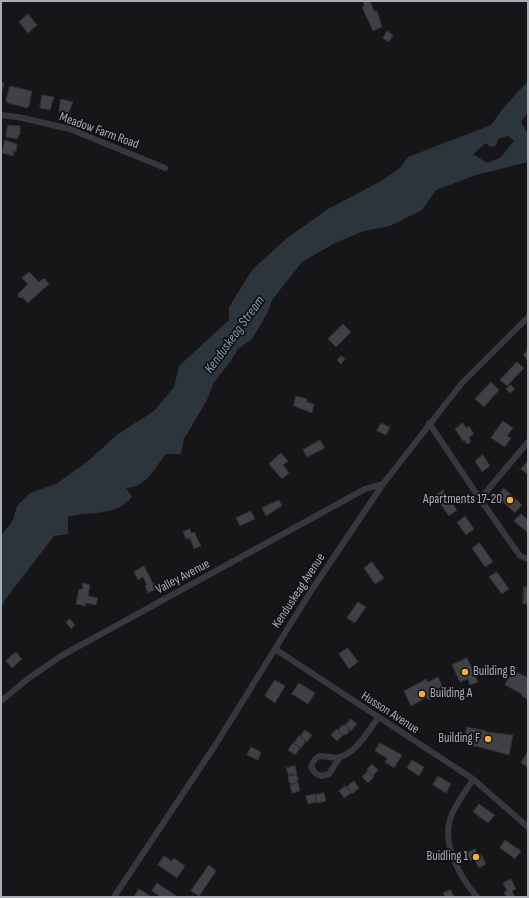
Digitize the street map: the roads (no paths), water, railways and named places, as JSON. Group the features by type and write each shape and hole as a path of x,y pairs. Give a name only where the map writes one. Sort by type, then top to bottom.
{"street":[{"name":"Meadow Farm Road","path":"1,115 18,117 70,129 165,168"},
{"name":"Kenduskeag Avenue","path":"114,897 212,750 311,591 383,484 429,423 471,372 528,317"},
{"path":"429,423 520,556 528,559"},
{"path":"480,499 528,442"},
{"name":"Valley Avenue","path":"1,701 29,678 60,656 365,489 383,484"},
{"name":"Husson Avenue","path":"275,649 473,779 528,828"},
{"path":"340,757 320,756 314,760 312,766 315,773 321,776 329,774 340,757 353,749 378,718"},
{"path":"473,779 451,815 448,833 460,874 477,897"}],"water":[{"name":"Kenduskeag Stream","path":"528,81 528,112 521,122 528,134 528,162 476,175 436,190 422,210 390,226 364,231 335,243 302,262 272,300 268,312 252,339 238,349 213,384 207,400 184,439 181,454 166,454 145,481 134,487 126,488 132,497 118,508 110,511 68,517 68,534 54,536 4,601 1,609 1,536 13,520 17,506 30,493 56,484 87,462 118,434 154,411 174,387 179,366 229,320 229,307 252,270 287,238 328,209 383,180 401,167 408,157 491,125 505,106","holes":["508,136 514,141 500,158 487,163 473,154 486,143 490,147 496,146 498,139"]}],"place":[{"name":"Apartments 17-20","path":"510,500"},
{"name":"Building B","path":"465,672"},
{"name":"Building A","path":"422,694"},
{"name":"Building F","path":"488,739"},
{"name":"Buidling 1","path":"476,857"}]}
